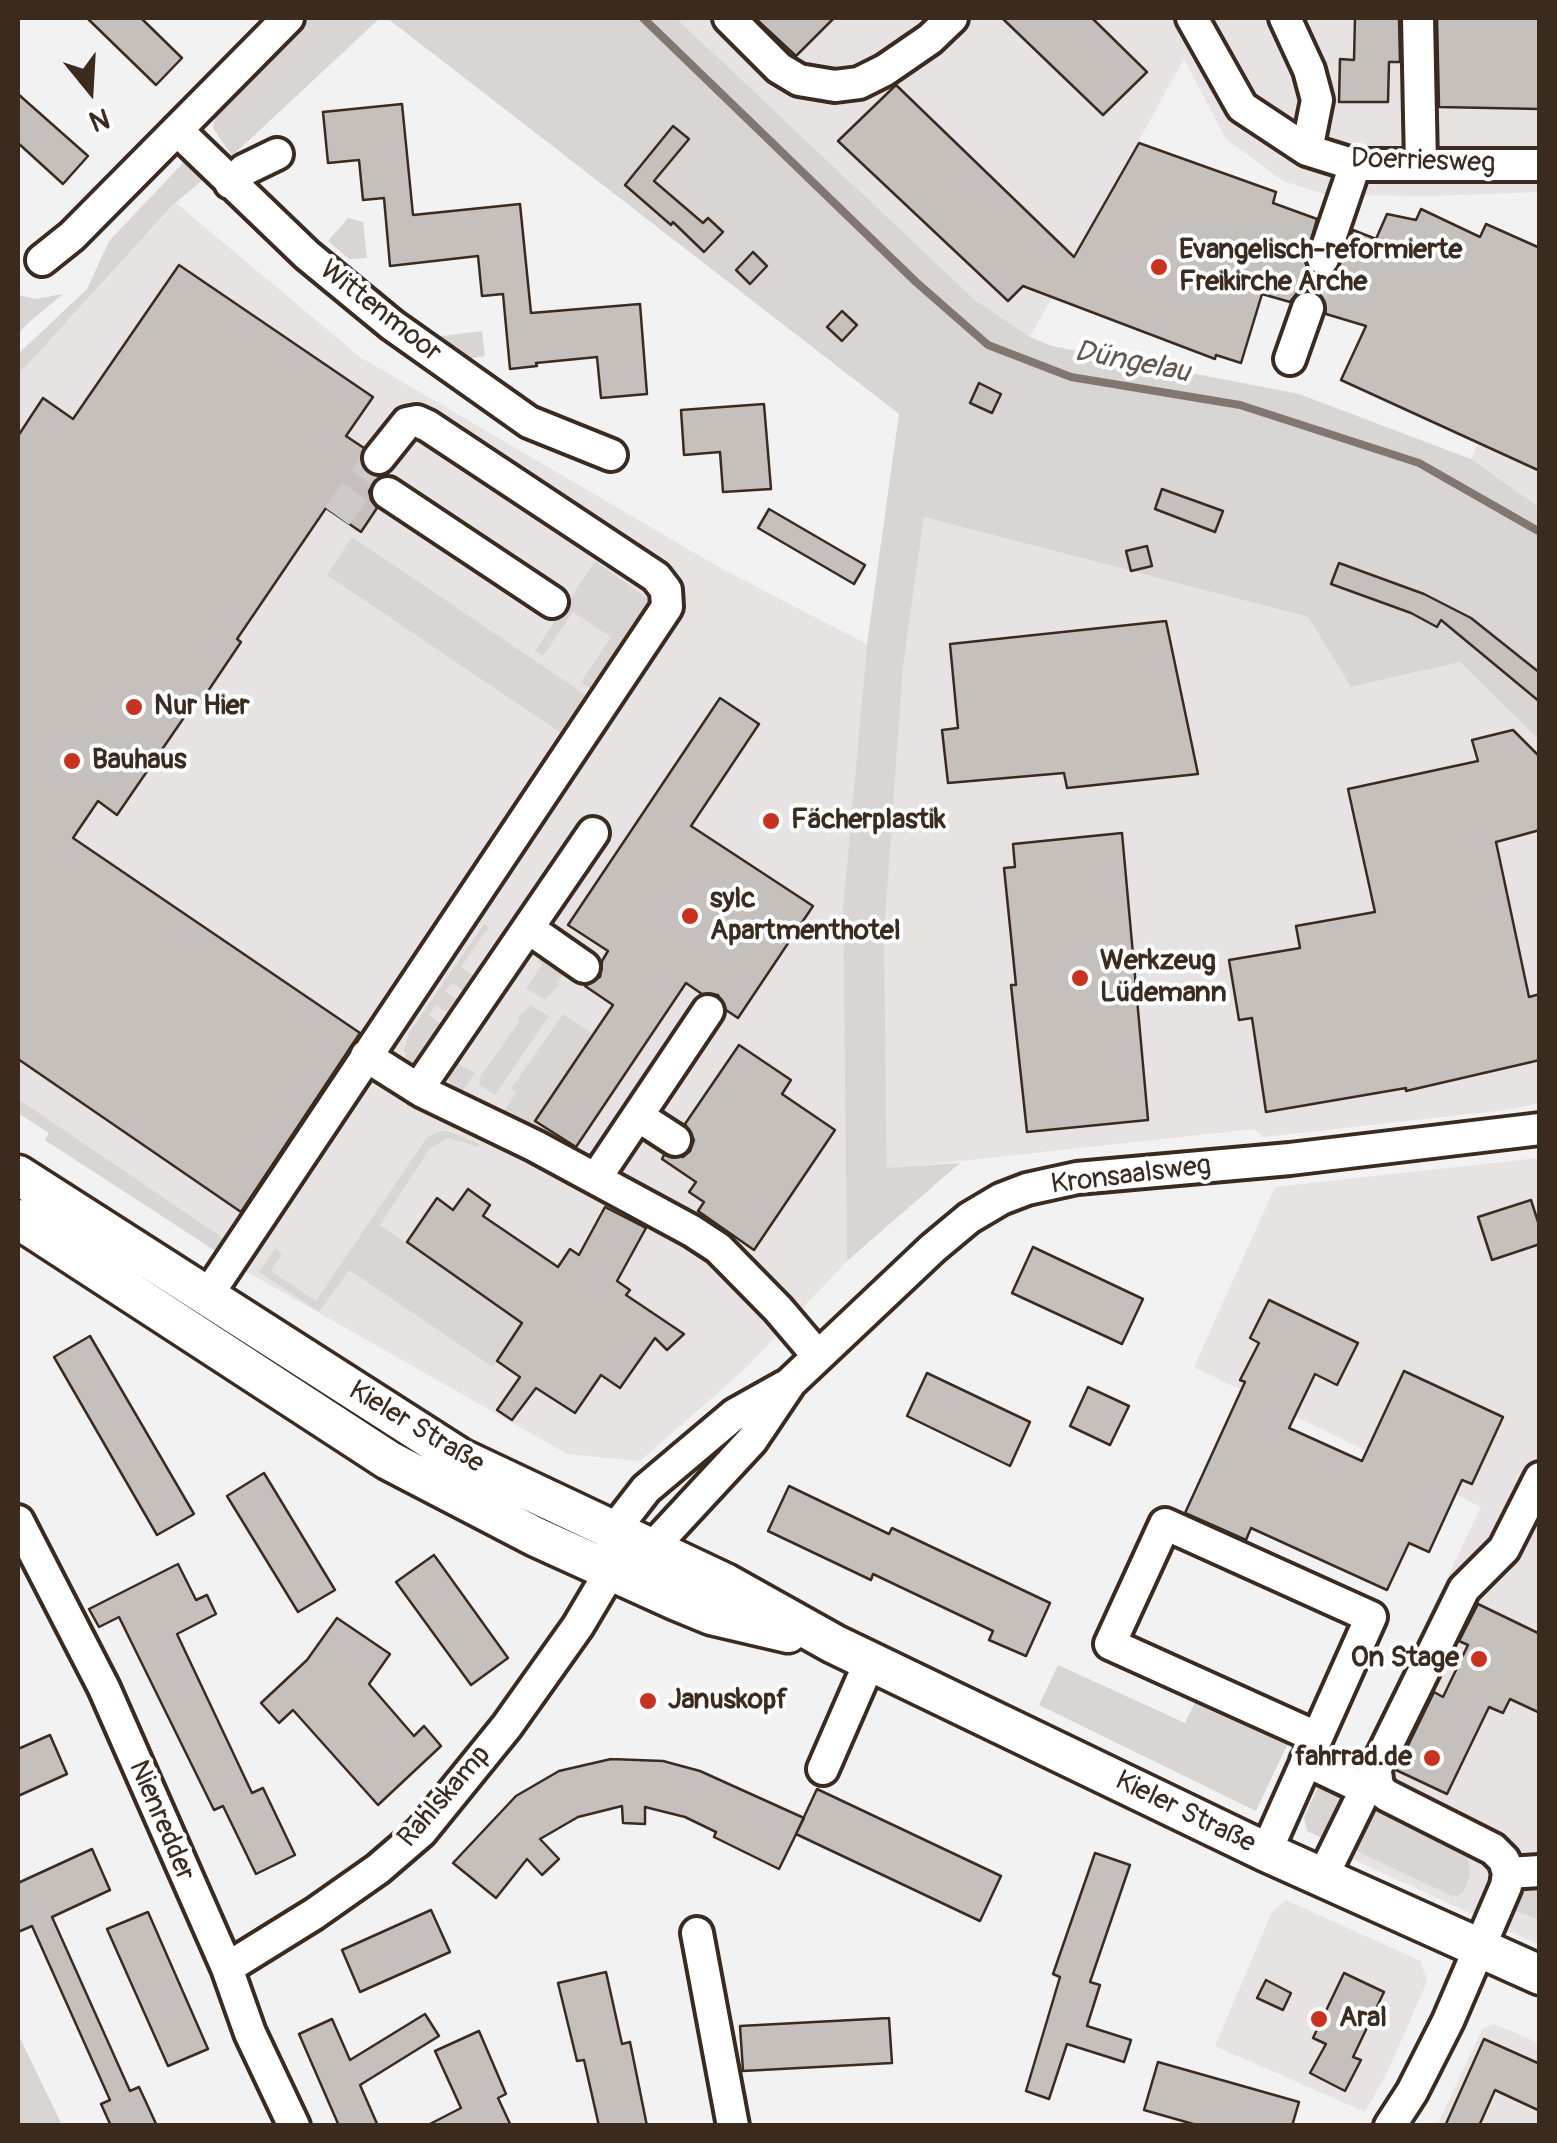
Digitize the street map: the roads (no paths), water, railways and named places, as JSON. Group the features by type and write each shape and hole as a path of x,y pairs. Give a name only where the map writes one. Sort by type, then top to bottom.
{"main road":[{"name":"Kieler Straße","path":"18,1175 460,1458 725,1583 834,1644 1266,1852 1540,1975"},
{"name":"Kieler Straße","path":"18,1219 388,1460 610,1572 711,1615 834,1644"}],"street":[{"path":"42,260 72,236 288,18"},
{"path":"729,18 779,68 798,80 835,86 859,83 885,70 930,39 952,18"},
{"name":"Doerriesweg","path":"1192,18 1242,107 1307,150 1355,164 1540,165"},
{"path":"1285,18 1318,100 1307,150"},
{"path":"1418,18 1421,165"},
{"name":"Wittenmoor","path":"177,130 307,255 368,305 529,422 611,456"},
{"path":"230,183 244,170 277,154"},
{"path":"1324,259 1355,164"},
{"path":"1290,359 1308,308"},
{"path":"207,1296 668,607 666,590 656,577 428,426 417,421 407,423 379,458"},
{"path":"388,494 552,602"},
{"path":"418,1090 593,833"},
{"path":"528,928 584,966"},
{"path":"596,1178 708,1012"},
{"path":"366,1056 418,1090 596,1178 718,1248 818,1356"},
{"path":"638,1116 675,1140"},
{"name":"Kronsaalsweg","path":"610,1572 650,1550 752,1440 791,1382 818,1356 932,1248 969,1218 1001,1199 1077,1178 1405,1147 1540,1129"},
{"name":"Kronsaalsweg","path":"610,1572 615,1534 635,1502 735,1414 791,1382"},
{"path":"1322,1878 1464,1589 1504,1549 1540,1478"},
{"name":"Nienredder","path":"18,1522 91,1660 227,1968 250,2033 294,2126"},
{"path":"1266,1852 1311,1750 1371,1617 1165,1524 1110,1644 1311,1750 1372,1781 1386,1796 1493,1848 1504,1860 1508,1872 1506,1886 1422,2073 1390,2126"},
{"name":"Rahlskamp","path":"227,1968 378,1869 421,1832 506,1726 578,1626 610,1572"},
{"path":"823,1769 870,1661"},
{"path":"1508,1872 1540,1871"},
{"path":"698,1933 733,2126"}],"waterway":[{"name":"Düngelau","path":"643,18 916,282 988,345 1071,377 1240,405 1419,463 1540,532"}],"tunnel":[{"path":"1308,308 1323,259"},
{"path":"337,516 379,458"}],"place":[{"name":"Evangelisch-reformierte Freikirche Arche","path":"1159,267"},
{"name":"Nur Hier","path":"134,707"},
{"name":"Bauhaus","path":"72,761"},
{"name":"Fächerplastik","path":"771,821"},
{"name":"sylc Apartmenthotel","path":"690,916"},
{"name":"Werkzeug Lüdemann","path":"1080,978"},
{"name":"On Stage","path":"1479,1659"},
{"name":"Januskopf","path":"648,1701"},
{"name":"fahrrad.de","path":"1432,1758"},
{"name":"Aral","path":"1319,2019"}]}
